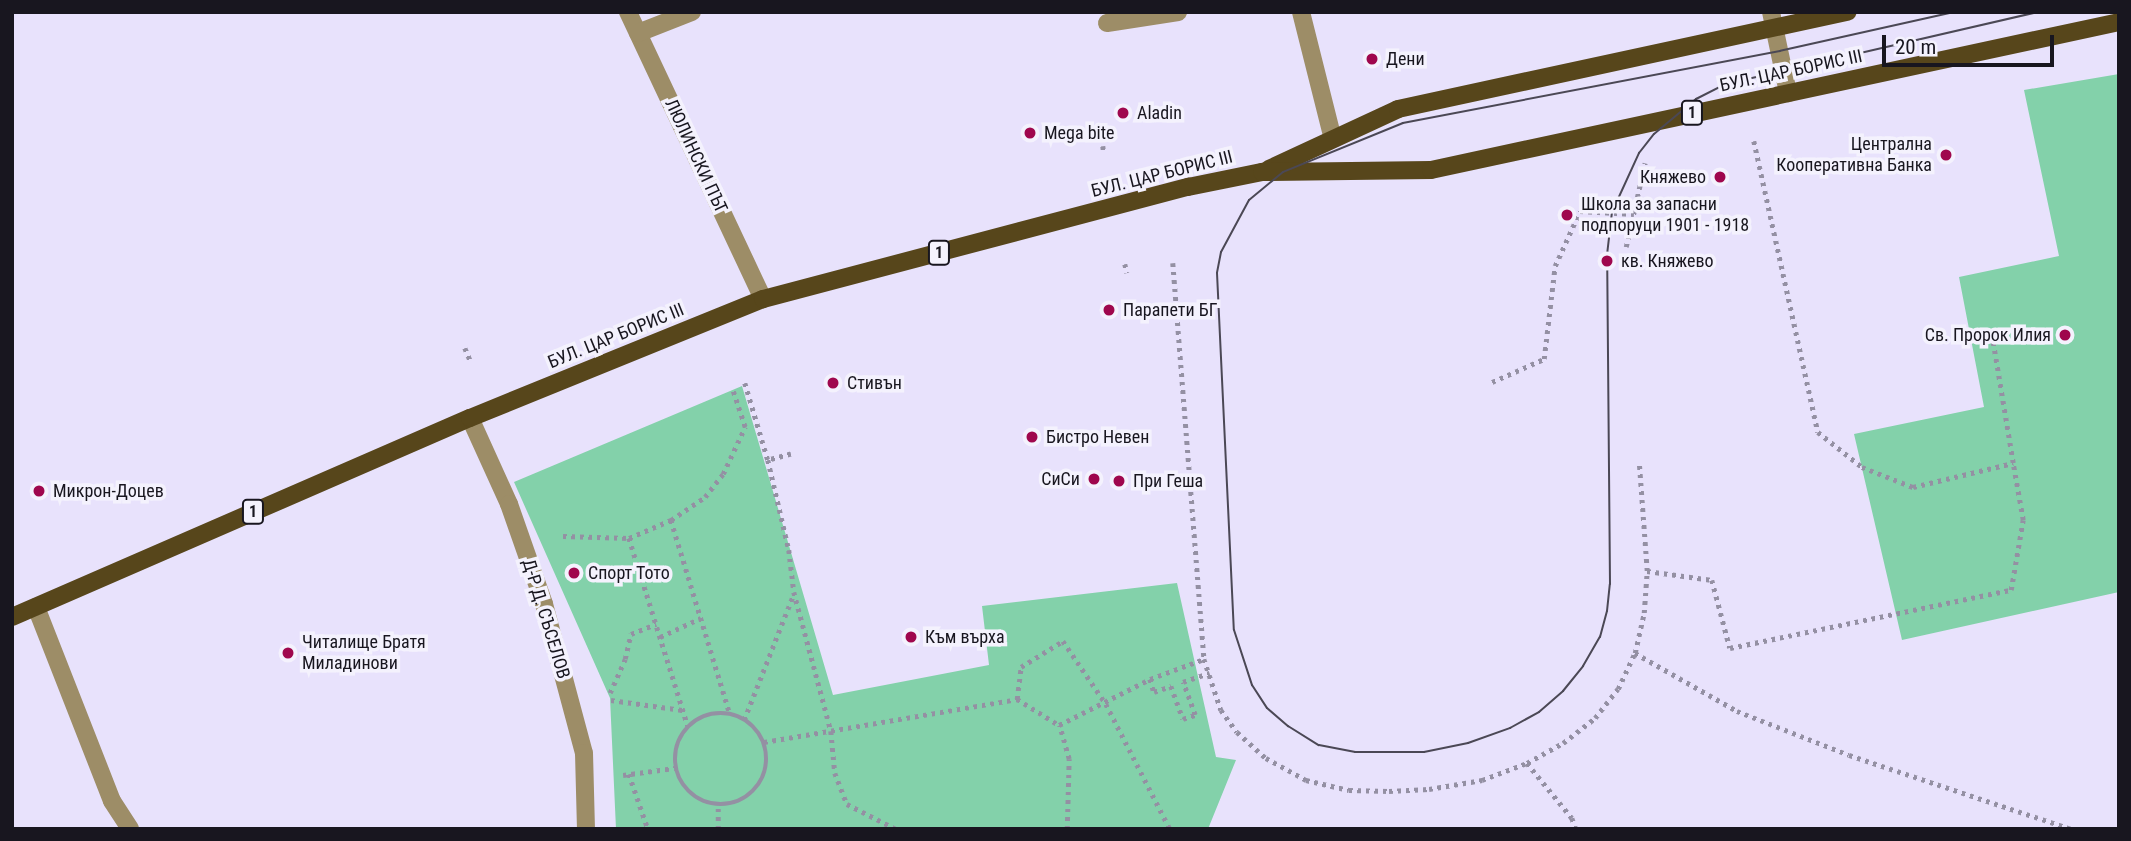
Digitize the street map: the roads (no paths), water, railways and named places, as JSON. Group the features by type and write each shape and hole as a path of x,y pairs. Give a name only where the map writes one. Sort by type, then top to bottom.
{"main road":[{"name":"БУЛ. ЦАР БОРИС III","path":"1262,172 1398,109 1773,20 1848,12"},
{"name":"БУЛ. ЦАР БОРИС III","path":"12,617 470,418 763,299 1188,187 1262,172 1432,170 2119,22"}],"street":[{"name":"ЛЮЛИНСКИ ПЪТ","path":"628,12 763,299"},
{"path":"638,33 692,12"},
{"path":"1107,23 1178,12"},
{"path":"1301,12 1333,139"},
{"path":"1773,20 1788,93"},
{"name":"Д-Р Д. СЪСЕЛОВ","path":"470,418 509,504 544,604 584,753 586,829"},
{"path":"36,607 112,801 130,829"}],"tram line":[{"path":"1954,12 1780,51 1403,123 1283,172 1249,200 1221,252 1217,273 1234,630 1252,685 1267,708 1288,726 1319,745 1355,752 1424,752 1468,743 1510,728 1539,712 1563,691 1583,666 1600,637 1607,611 1610,584 1607,255 1612,212 1639,153 1654,134 1696,99 1726,84 2038,12"}],"place":[{"name":"Дени","path":"1372,59"},
{"name":"Aladin","path":"1123,113"},
{"name":"Mega bite","path":"1030,133"},
{"name":"Централна Кооперативна Банка","path":"1946,155"},
{"name":"Княжево","path":"1720,177"},
{"name":"Школа за запасни подпоруци 1901 - 1918","path":"1567,215"},
{"name":"кв. Княжево","path":"1607,261"},
{"name":"Парапети БГ","path":"1109,310"},
{"name":"Св. Пророк Илия","path":"2065,335"},
{"name":"Стивън","path":"833,383"},
{"name":"Бистро Невен","path":"1032,437"},
{"name":"СиСи","path":"1094,479"},
{"name":"При Геша","path":"1119,481"},
{"name":"Микрон-Доцев","path":"39,491"},
{"name":"Спорт Тото","path":"574,573"},
{"name":"Към върха","path":"911,637"},
{"name":"Читалище Братя Миладинови","path":"288,653"}]}
